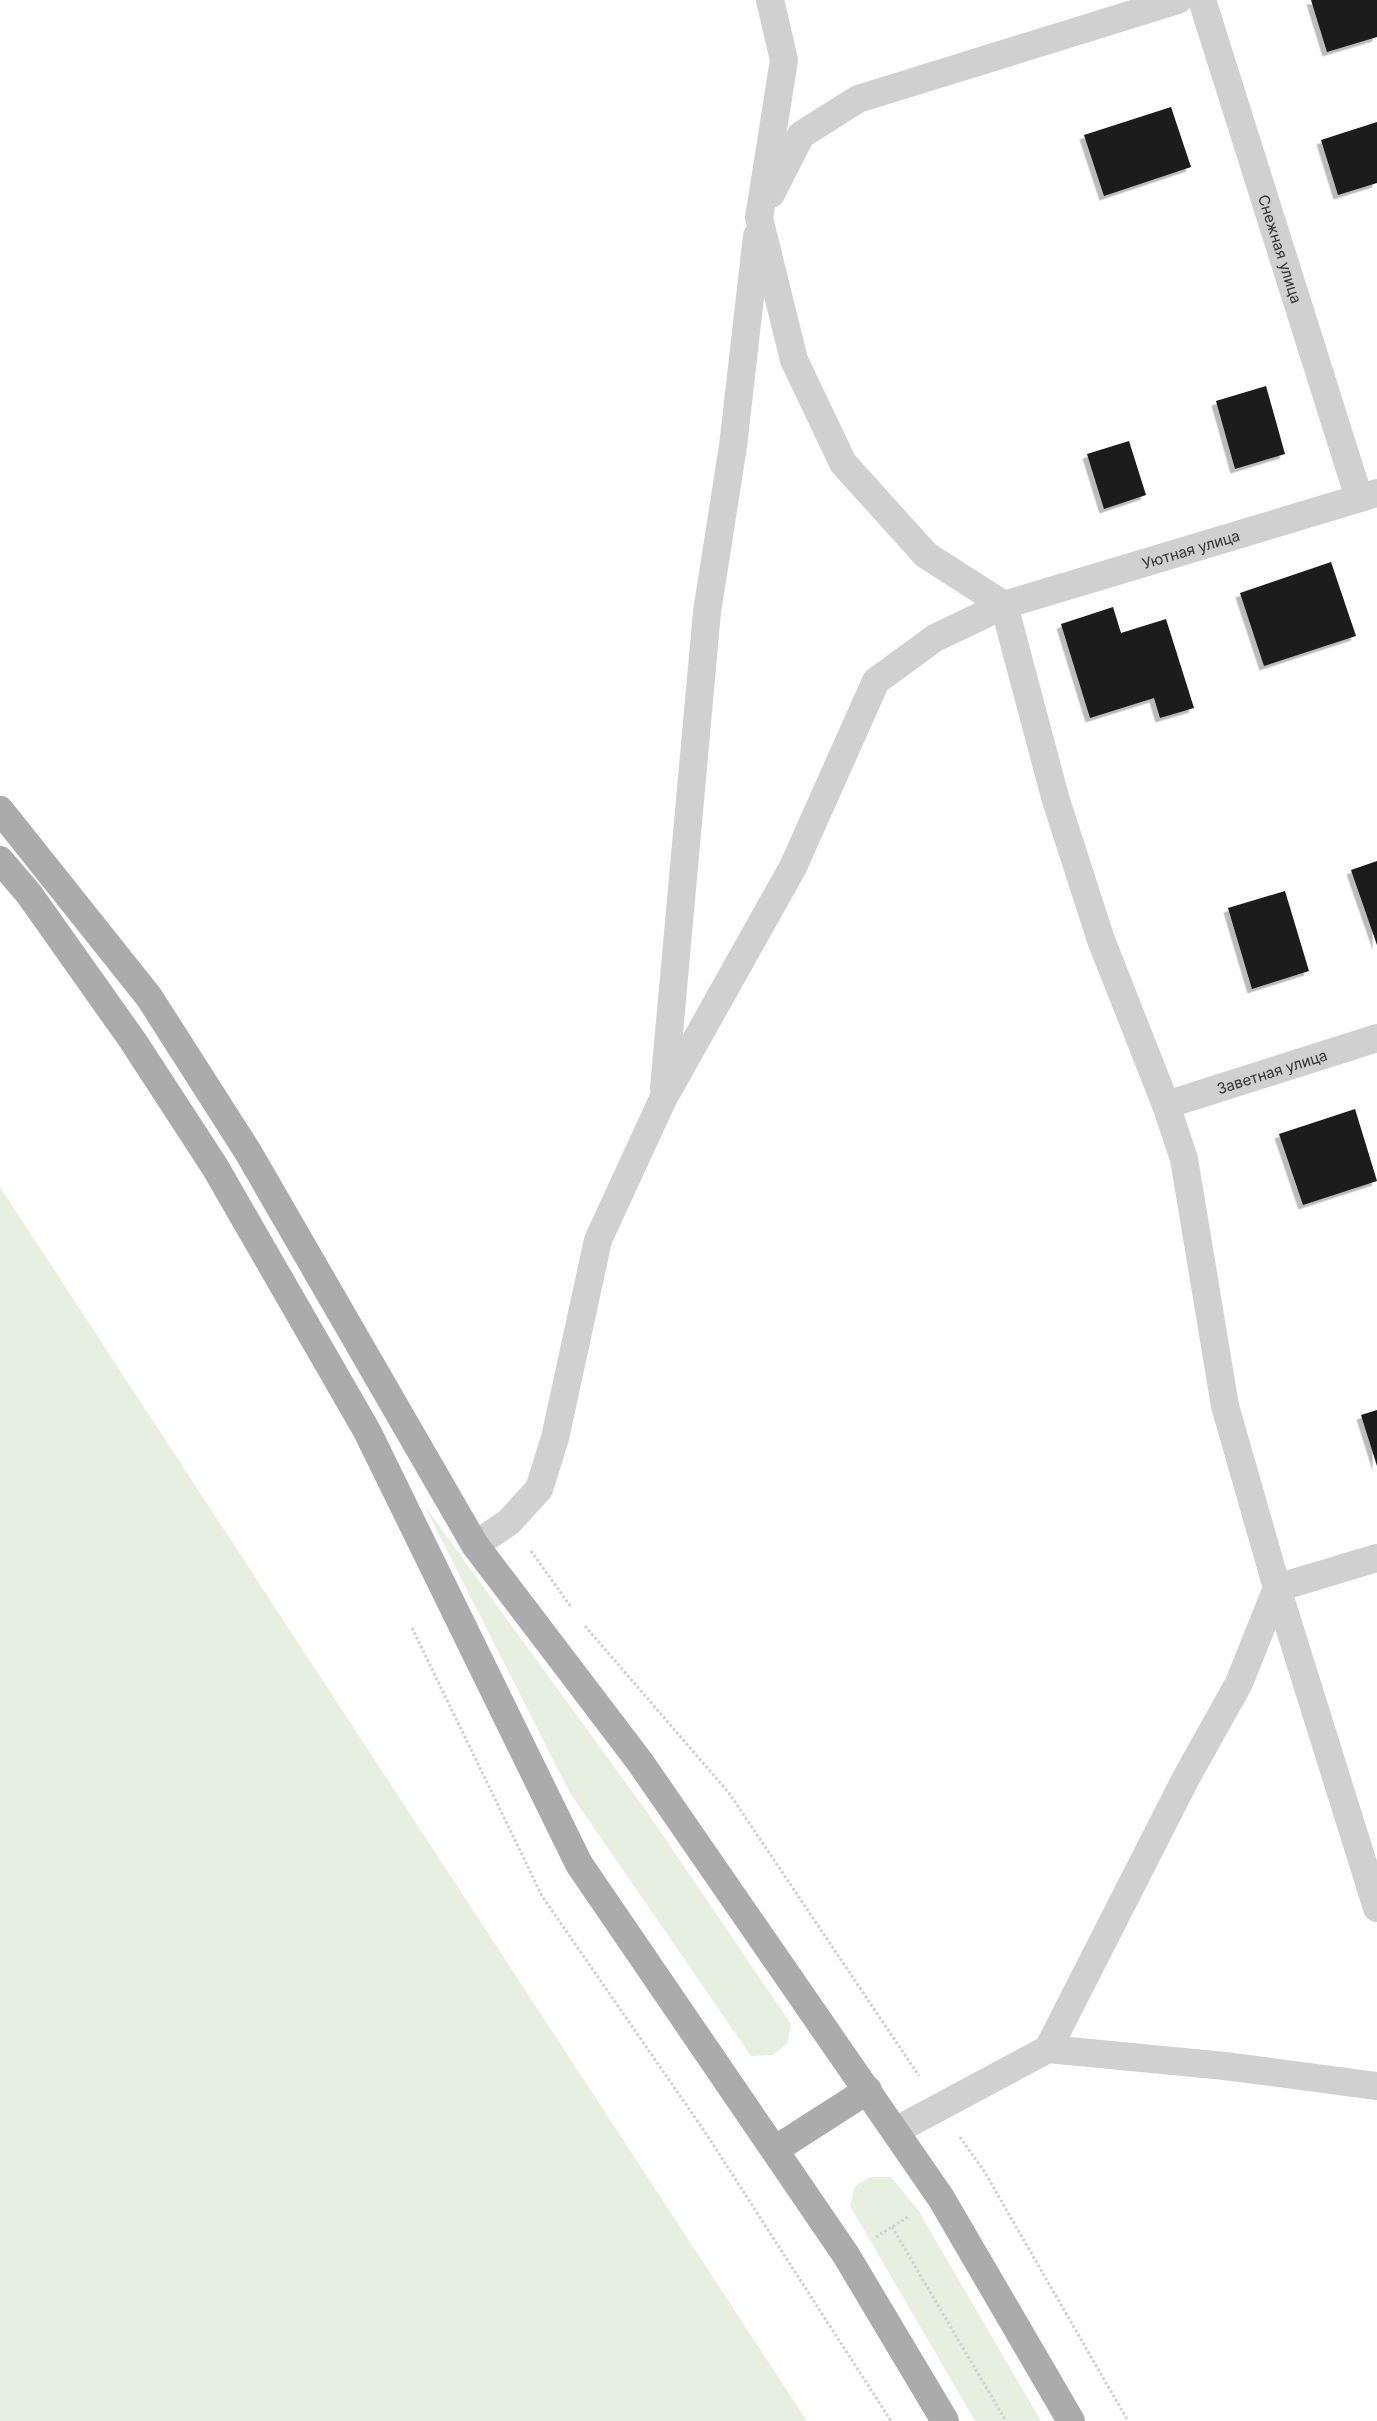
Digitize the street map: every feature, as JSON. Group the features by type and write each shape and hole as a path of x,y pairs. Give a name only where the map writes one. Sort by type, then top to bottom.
{"main road":[{"path":"0,810 149,997 248,1152 475,1545 640,1762 868,2090 941,2198 1071,2421"},
{"path":"0,860 29,894 127,1032 215,1168 367,1431 579,1864 846,2255 945,2421"},
{"path":"776,2150 868,2090"}],"street":[{"path":"664,1099 708,612 733,446 759,218 784,60 770,0"},
{"path":"1178,0 858,99 801,134 759,218 794,360 843,463 926,555 1004,605 1055,797 1101,940 1166,1105 1184,1159 1225,1406 1277,1588 1377,1908"},
{"name":"Снежная улица","path":"1202,0 1368,496"},
{"name":"Уютная улица","path":"475,1545 509,1522 539,1489 555,1438 598,1240 664,1099 793,867 876,681 935,638 1004,605 1368,496"},
{"name":"Заветная улица","path":"1166,1105 1377,1038"},
{"path":"1277,1588 1377,1558"},
{"path":"1048,2050 1186,1778 1240,1683 1277,1588"},
{"path":"895,2131 1048,2050 1225,2066 1377,2086"}],"path":[{"path":"509,1522 577,1615"},
{"path":"582,1623 729,1793 984,2171 1128,2421"},
{"path":"412,1628 542,1896 705,2132 891,2421"},
{"path":"869,2241 912,2214"},
{"path":"892,2227 1006,2421"}],"shaded area":[{"path":"0,1187 807,2421 0,2421"},
{"path":"424,1505 647,1812 791,2024 788,2043 773,2055 751,2056 570,1793"},
{"path":"870,2177 891,2177 918,2210 1041,2421 975,2421 850,2206 855,2186"}],"building":[{"path":"1311,0 1377,0 1377,37 1327,52"},
{"path":"1171,107 1191,167 1104,196 1084,135"},
{"path":"1377,122 1377,183 1338,195 1321,140"},
{"path":"1266,386 1285,454 1235,469 1216,401"},
{"path":"1129,441 1146,495 1104,509 1087,454"},
{"path":"1331,562 1356,636 1264,666 1240,593"},
{"path":"1113,607 1121,633 1166,619 1194,708 1160,718 1154,698 1090,718 1061,624"},
{"path":"1377,861 1377,945 1351,870"},
{"path":"1285,891 1309,971 1252,989 1228,908"},
{"path":"1355,1109 1377,1181 1303,1205 1279,1134"},
{"path":"1377,1410 1377,1466 1361,1415"}]}
